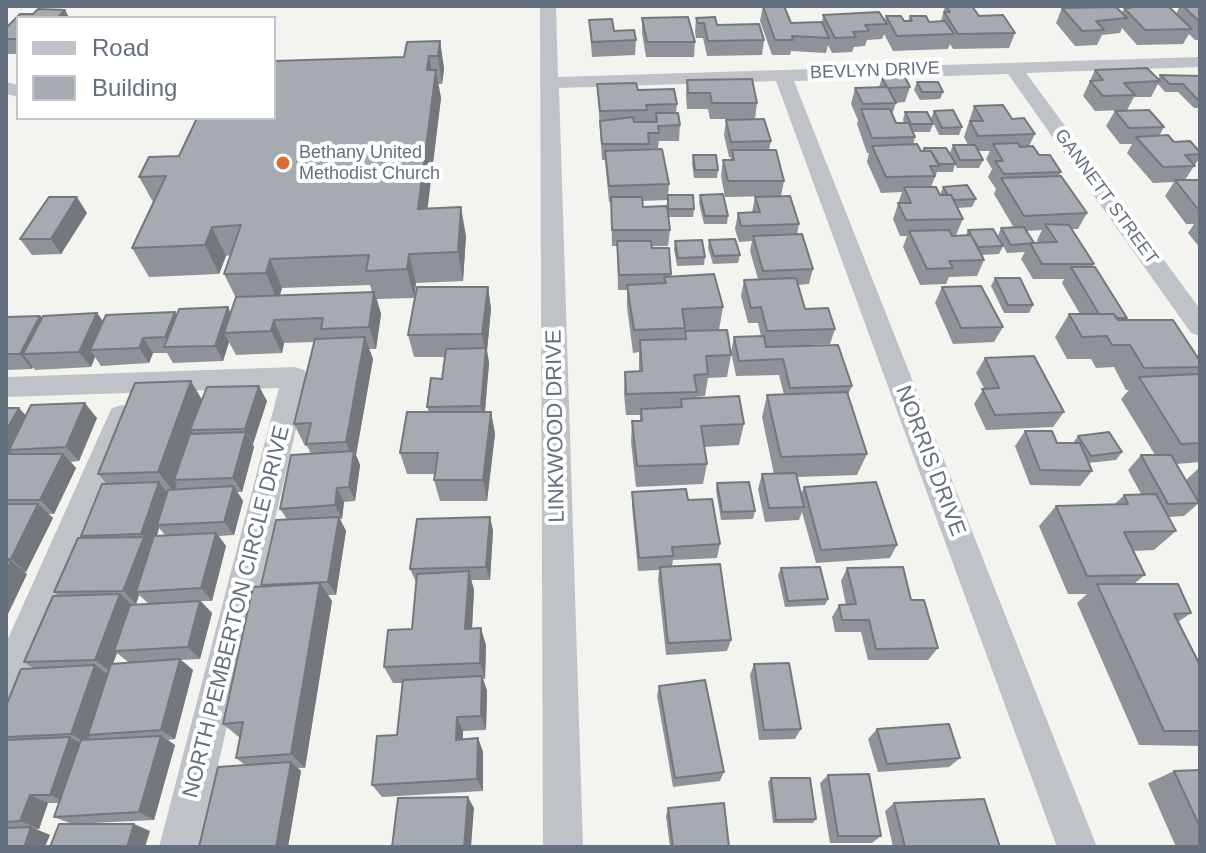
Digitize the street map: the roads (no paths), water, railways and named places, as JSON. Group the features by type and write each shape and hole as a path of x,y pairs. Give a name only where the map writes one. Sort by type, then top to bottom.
{"street":[{"name":"LINKWOOD DRIVE","path":"548,6 563,847"},
{"name":"BEVLYN DRIVE","path":"550,83 1200,62"},
{"name":"GANNETT STREET","path":"1012,67 1200,327"},
{"name":"NORRIS DRIVE","path":"782,74 1077,847"},
{"name":"NORTH PEMBERTON CIRCLE DRIVE","path":"137,383 295,377 179,847"},
{"path":"6,387 137,383 6,683"}],"place":[{"name":"Bethany United Methodist Church","path":"283,163"}]}
